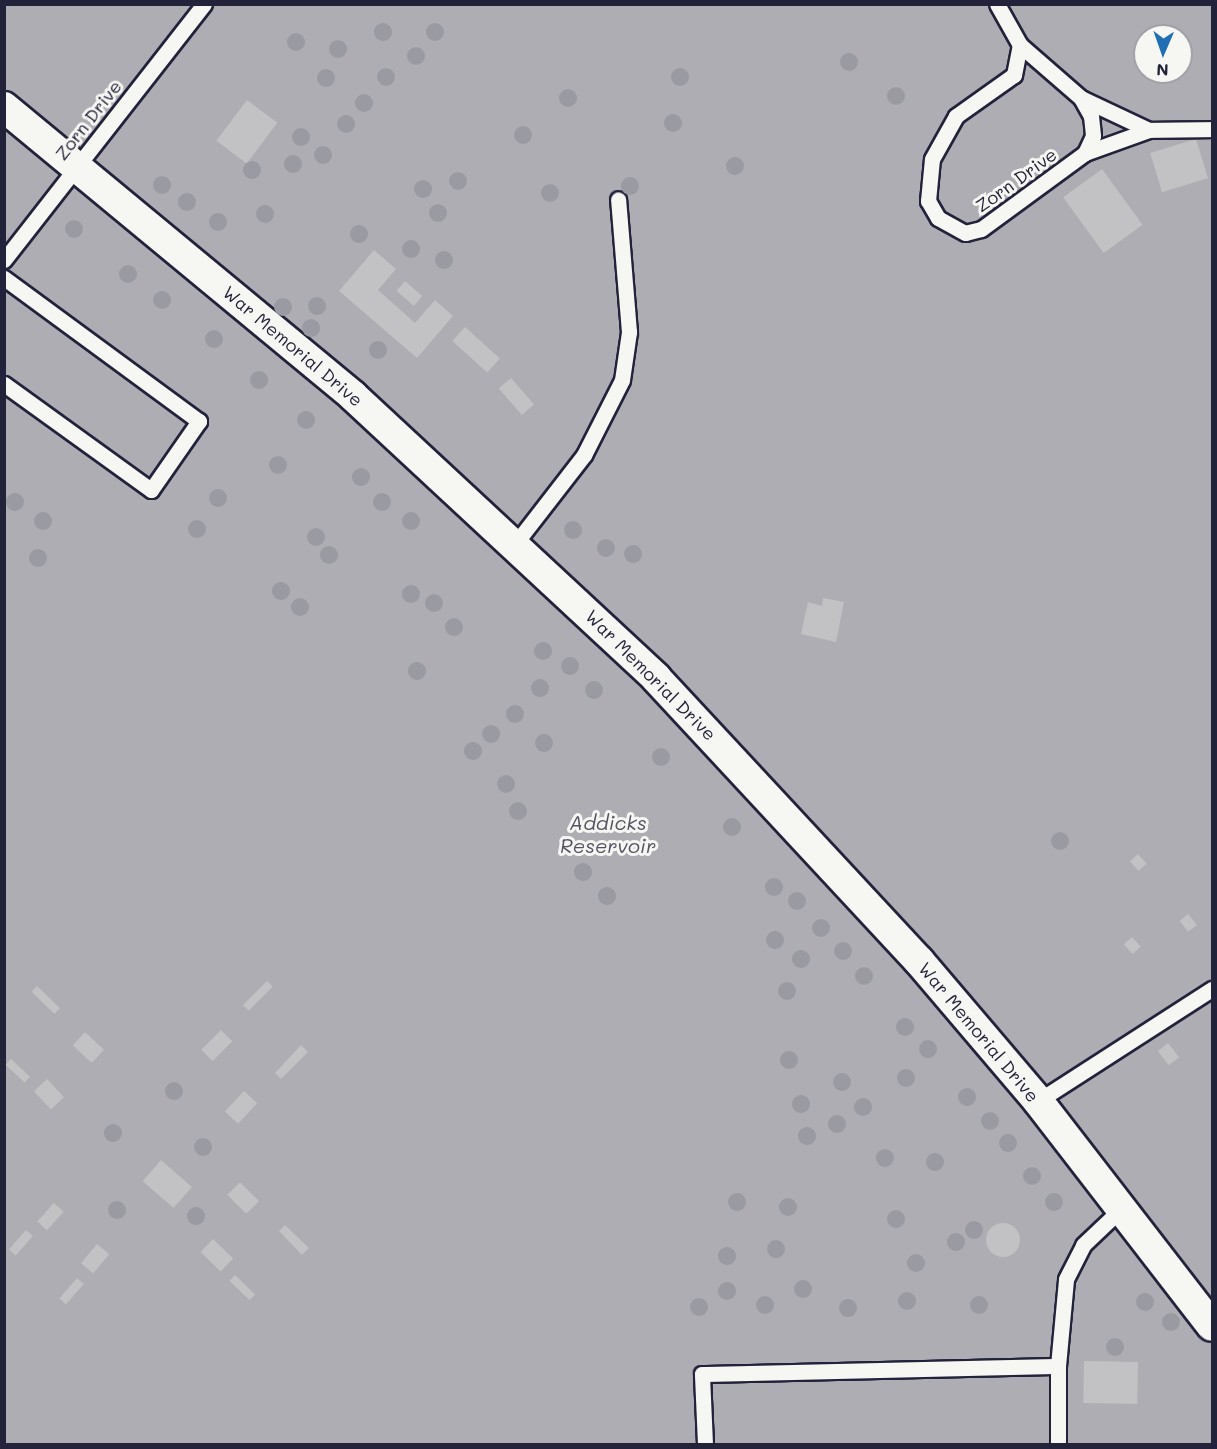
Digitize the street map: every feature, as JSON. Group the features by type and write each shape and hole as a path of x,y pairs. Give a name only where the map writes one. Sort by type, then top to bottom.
{"street":[{"name":"War Memorial Drive","path":"4,107 77,165 353,396 515,544 755,780 1038,1101 1212,1326"}],"lane":[{"name":"Zorn Drive","path":"4,260 204,4"},
{"name":"Zorn Drive","path":"997,4 1020,45 1081,98 1091,116 1093,136 1085,153 981,230 965,233 938,218 928,201 932,159 956,116 1014,75 1020,45"},
{"path":"1081,98 1149,130"},
{"path":"1085,153 1149,130 1212,129"},
{"path":"515,544 584,456 622,380 629,332 618,199"},
{"path":"4,278 199,421 151,490 4,384"},
{"path":"1038,1101 1212,989"},
{"path":"1058,1444 1058,1366 1066,1279 1083,1245 1122,1208"},
{"path":"705,1444 702,1374 1058,1366"}],"water":[{"name":"Addicks Reservoir","path":"5,5 1212,5 1212,1444 5,1444"}],"building":[{"path":"247,100 277,123 247,164 216,141"},
{"path":"1196,139 1208,178 1162,192 1150,153"},
{"path":"1102,169 1143,225 1104,253 1063,197"},
{"path":"374,250 396,269 378,290 415,323 435,300 453,316 417,358 339,291"},
{"path":"405,281 422,296 414,306 396,291"},
{"path":"465,327 500,358 487,373 452,341"},
{"path":"511,378 534,404 522,415 499,388"},
{"path":"823,598 844,602 836,642 801,634 808,602 822,606"},
{"path":"1138,854 1147,864 1139,871 1130,861"},
{"path":"1188,914 1197,925 1188,932 1179,921"},
{"path":"1132,937 1141,947 1133,954 1124,944"},
{"path":"267,981 273,987 249,1011 243,1005"},
{"path":"37,986 60,1008 54,1014 31,992"},
{"path":"221,1030 232,1041 213,1061 201,1050"},
{"path":"85,1032 104,1050 92,1063 73,1045"},
{"path":"1168,1043 1179,1057 1169,1065 1158,1051"},
{"path":"301,1045 308,1052 281,1079 275,1073"},
{"path":"11,1059 30,1077 25,1083 6,1065"},
{"path":"47,1079 64,1097 51,1110 34,1091"},
{"path":"244,1091 257,1103 238,1124 225,1111"},
{"path":"161,1160 192,1187 174,1208 143,1181"},
{"path":"240,1182 259,1201 246,1214 227,1195"},
{"path":"54,1203 64,1212 47,1230 37,1222"},
{"path":"1003,1223 1015,1228 1020,1240 1015,1252 1003,1257 991,1252 986,1240 991,1228"},
{"path":"285,1225 309,1248 302,1255 279,1231"},
{"path":"26,1230 33,1236 16,1256 9,1250"},
{"path":"213,1239 233,1258 221,1271 200,1252"},
{"path":"97,1244 109,1254 93,1273 81,1263"},
{"path":"235,1275 255,1294 250,1300 229,1281"},
{"path":"77,1278 84,1284 66,1304 59,1298"},
{"path":"1084,1361 1138,1362 1137,1404 1083,1403"}]}
